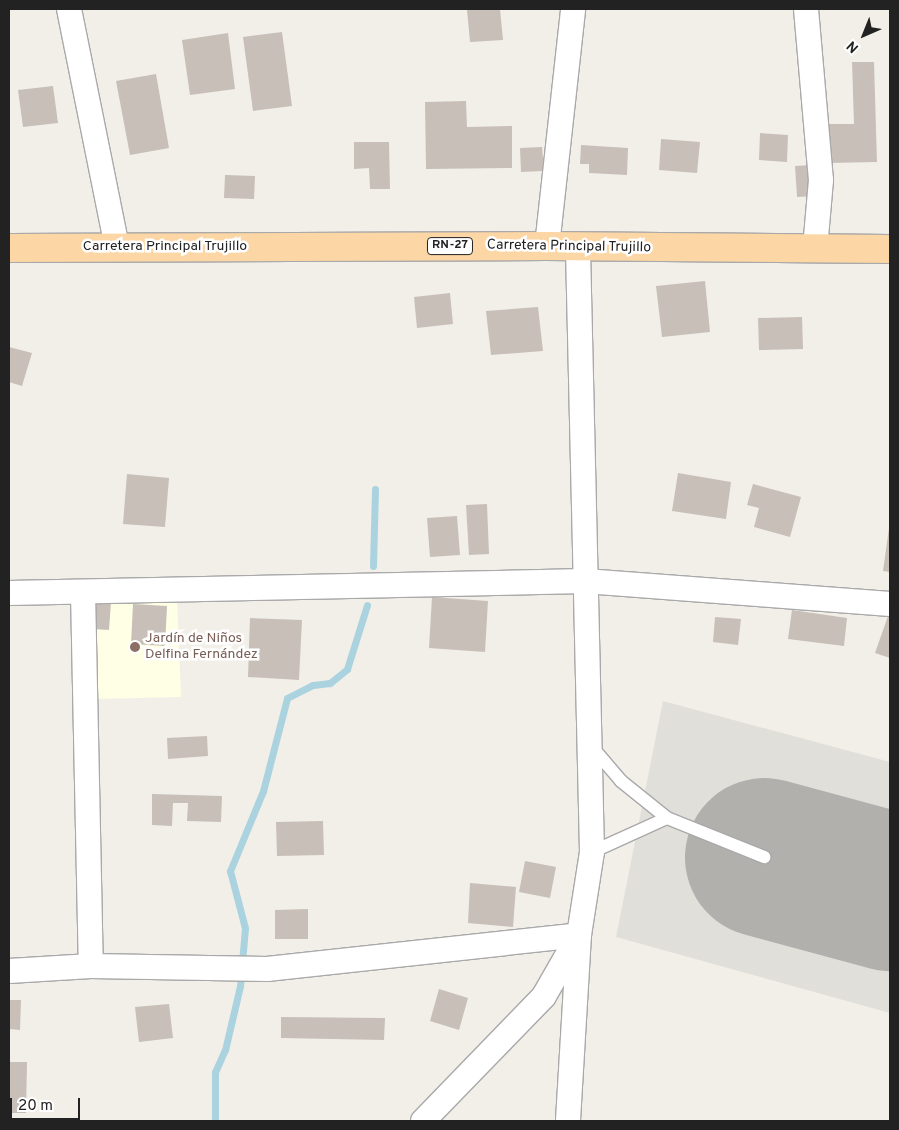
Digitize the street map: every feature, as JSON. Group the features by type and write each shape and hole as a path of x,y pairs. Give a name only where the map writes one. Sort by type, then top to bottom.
{"main road":[{"name":"Carretera Principal Trujillo","path":"9,248 117,246 547,246 578,248 890,249"}],"street":[{"path":"69,9 117,246"},
{"path":"547,246 573,9"},
{"path":"806,9 821,180 815,249"},
{"path":"568,1121 579,935 592,852 578,248"},
{"path":"9,593 585,581 890,604"},
{"path":"83,592 91,966"},
{"path":"9,971 91,966 225,970 257,969 579,935"},
{"path":"423,1121 544,996 579,935"}],"lane":[{"path":"590,746 621,781 668,818 764,857"},
{"path":"592,852 668,818"}],"shaded area":[{"name":"Jardín de Niños Delfina Fernández","path":"177,596 181,697 93,699 88,598"},
{"path":"663,701 890,762 890,1013 616,937"}],"building":[{"path":"500,9 503,40 470,42 467,10"},
{"path":"282,32 292,106 253,111 243,37"},
{"path":"228,33 235,89 190,95 182,40"},
{"path":"852,62 874,62 877,162 828,163 827,124 854,124"},
{"path":"156,74 169,148 130,155 116,81"},
{"path":"53,86 58,123 23,127 18,90"},
{"path":"466,101 467,127 512,126 512,168 426,169 425,102"},
{"path":"760,133 788,135 787,162 759,160"},
{"path":"661,139 700,142 697,173 659,170"},
{"path":"354,142 389,142 390,189 370,189 369,168 354,169"},
{"path":"581,145 628,148 627,175 589,173 589,164 580,164"},
{"path":"542,147 544,171 521,172 520,148"},
{"path":"813,165 815,196 797,197 795,166"},
{"path":"225,175 255,176 254,199 224,198"},
{"path":"705,281 710,332 662,337 656,286"},
{"path":"450,293 453,324 417,328 414,297"},
{"path":"538,307 543,351 491,355 486,311"},
{"path":"802,317 803,349 759,350 758,318"},
{"path":"9,347 32,353 22,386 9,382"},
{"path":"678,473 731,482 726,519 672,511"},
{"path":"127,474 169,478 165,527 123,524"},
{"path":"753,484 801,497 790,537 754,527 759,508 747,505"},
{"path":"487,504 489,554 469,555 466,505"},
{"path":"457,516 460,555 430,557 427,518"},
{"path":"890,528 890,572 883,571"},
{"path":"432,597 488,601 485,652 429,648"},
{"path":"93,601 111,602 109,630 92,629"},
{"path":"133,604 167,606 165,646 131,644"},
{"path":"792,610 847,618 844,646 788,639"},
{"path":"888,616 890,617 890,658 875,653"},
{"path":"715,617 741,619 738,645 713,642"},
{"path":"250,618 302,620 299,680 248,677"},
{"path":"207,736 208,756 168,759 167,738"},
{"path":"152,794 222,796 221,822 187,821 188,803 173,803 172,826 152,825"},
{"path":"323,821 324,855 277,856 276,822"},
{"path":"525,861 556,867 550,898 519,892"},
{"path":"470,883 516,887 513,927 468,923"},
{"path":"308,909 308,939 275,939 275,910"},
{"path":"439,989 468,998 459,1030 430,1021"},
{"path":"9,1000 21,1000 20,1030 9,1029"},
{"path":"169,1004 173,1038 139,1042 135,1007"},
{"path":"281,1017 385,1018 384,1040 281,1038"},
{"path":"9,1062 27,1062 26,1113 9,1113"}],"waterway":[{"path":"373,566 375,489"},
{"path":"215,1121 215,1072 225,1050 240,986 245,928 230,871 263,791 287,698 313,685 330,683 347,669 367,605"}],"runway":[{"path":"764,857 890,891"}],"place":[{"name":"Jardín de Niños Delfina Fernández","path":"135,647"}]}
